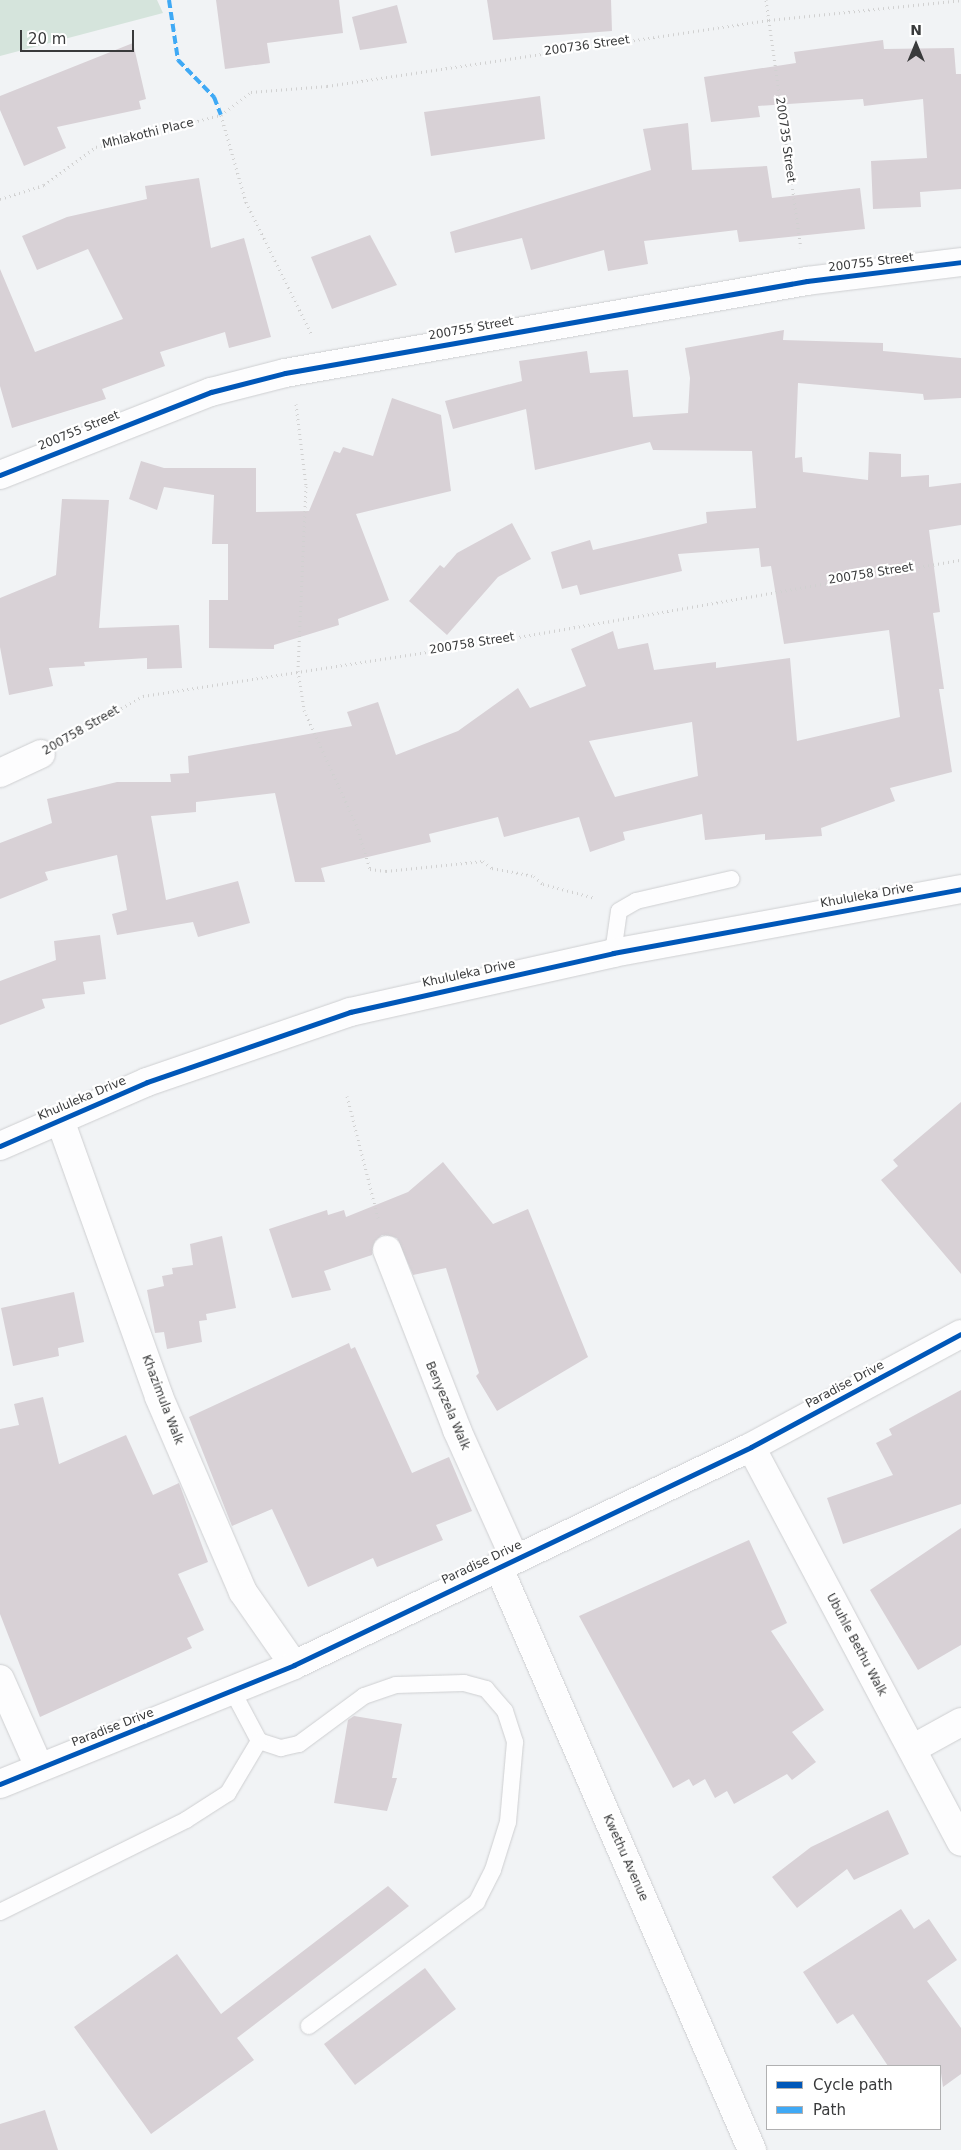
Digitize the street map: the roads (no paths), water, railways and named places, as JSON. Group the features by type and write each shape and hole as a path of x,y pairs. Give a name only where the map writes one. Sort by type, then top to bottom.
{"street":[{"name":"200755 Street","path":"0,475 211,392 285,373 806,280 961,262"},
{"name":"200758 Street","path":"0,773 41,754"},
{"name":"Khululeka Drive","path":"0,1146 147,1082 350,1012 613,954 961,889"},
{"name":"Khazimula Walk","path":"60,1120 162,1406 243,1592 294,1665"},
{"name":"Benyezela Walk","path":"387,1250 507,1562"},
{"name":"Paradise Drive","path":"0,1784 233,1692 294,1665 751,1447 961,1334"},
{"name":"Ubuhle Bethu Walk","path":"751,1447 961,1842"},
{"name":"Kwethu Avenue","path":"507,1562 752,2150"},
{"path":"0,1679 39,1768"},
{"path":"912,1749 961,1722"}],"lane":[{"path":"613,954 619,912 636,901 731,879"},
{"path":"233,1692 259,1740 281,1748 299,1744 364,1696 396,1685 433,1682 486,1689 505,1711 516,1742 508,1822 493,1870 477,1902 309,2026"},
{"path":"0,1912 186,1820 228,1793 259,1740"}]}
